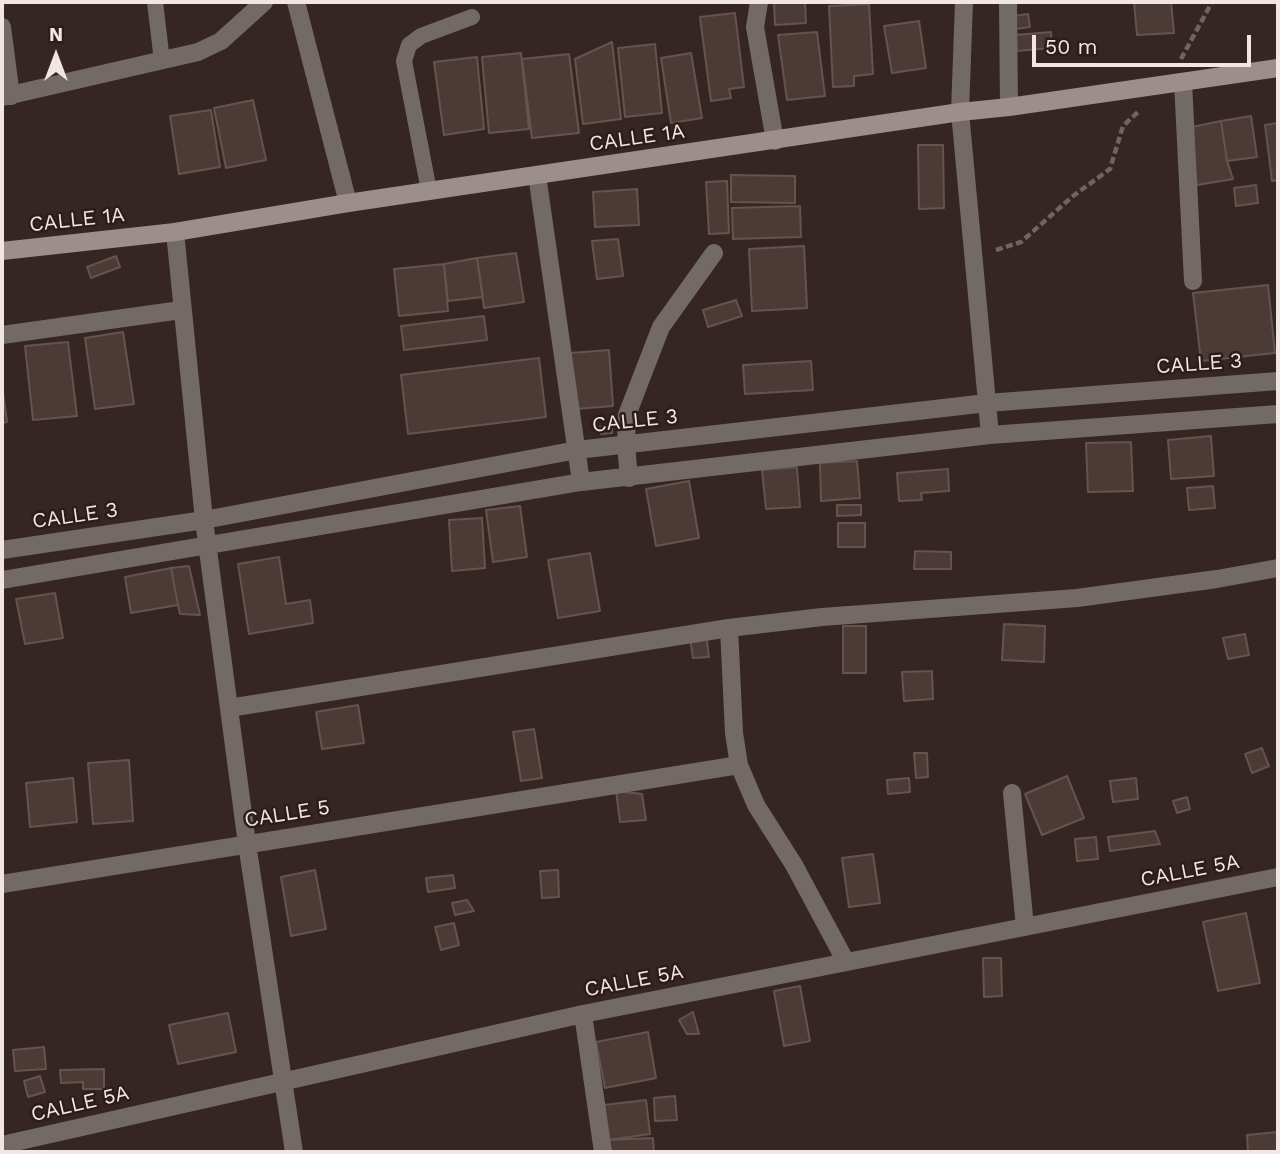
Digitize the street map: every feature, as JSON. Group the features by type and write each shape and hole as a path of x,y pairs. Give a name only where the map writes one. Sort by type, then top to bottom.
{"street":[{"path":"296,2 348,203"},
{"path":"760,2 755,27 775,141"},
{"path":"964,2 960,112 990,435"},
{"path":"1007,2 1009,107"},
{"path":"2,27 6,97 198,52 221,41 254,6"},
{"name":"CALLE 1A","path":"2,251 175,232 348,203 960,112 1278,68"},
{"path":"1176,83 1193,281"},
{"path":"537,175 581,482"},
{"path":"175,232 207,545 247,844 294,1152"},
{"path":"629,478 626,445 628,415 661,327 714,253"},
{"path":"2,335 181,310"},
{"name":"CALLE 3","path":"2,550 204,520 577,450 987,403 1278,381"},
{"path":"2,580 581,482 990,435 1278,414"},
{"path":"229,708 729,628 822,617 1077,598 1278,568"},
{"path":"729,628 738,765 756,805 794,864 846,962"},
{"name":"CALLE 5","path":"2,884 738,765"},
{"path":"1012,793 1025,927"},
{"name":"CALLE 5A","path":"2,1145 583,1014 1278,877"},
{"path":"583,1014 603,1152"}],"lane":[{"path":"155,2 162,61"},
{"path":"429,191 404,61 409,45 421,36 472,17"}],"path":[{"path":"972,249 1000,250 1021,242 1110,169 1123,126 1176,83 1212,2"}],"building":[{"path":"774,2 805,2 806,23 775,25"},
{"path":"1134,2 1171,2 1174,33 1137,35"},
{"path":"869,4 873,74 854,76 854,86 833,87 829,6"},
{"path":"735,13 744,87 729,89 731,98 711,101 700,17"},
{"path":"1028,14 1030,27 1015,29 1014,16"},
{"path":"919,21 926,68 892,73 884,26"},
{"path":"817,32 825,96 787,100 778,35"},
{"path":"1051,32 1052,48 1017,51 1015,35"},
{"path":"612,42 621,119 583,124 575,59"},
{"path":"655,44 662,113 625,117 618,48"},
{"path":"521,53 529,129 489,133 482,57"},
{"path":"691,53 702,118 671,123 661,58"},
{"path":"569,54 579,133 532,138 522,59"},
{"path":"477,57 484,129 444,135 434,62"},
{"path":"253,100 266,160 226,168 214,108"},
{"path":"211,110 220,167 179,174 170,116"},
{"path":"1251,116 1257,157 1227,161 1221,121"},
{"path":"1221,121 1227,161 1233,179 1197,185 1187,128"},
{"path":"1278,123 1278,180 1272,181 1265,125"},
{"path":"918,145 943,145 944,208 919,209"},
{"path":"731,175 795,176 795,203 731,202"},
{"path":"727,181 729,233 709,234 706,182"},
{"path":"1256,185 1258,203 1236,206 1234,188"},
{"path":"637,189 639,225 595,227 593,192"},
{"path":"800,206 801,237 733,239 732,208"},
{"path":"618,239 623,276 597,279 592,241"},
{"path":"804,246 807,308 752,311 749,249"},
{"path":"516,253 524,302 484,308 477,258"},
{"path":"116,256 120,267 91,278 87,267"},
{"path":"477,258 483,297 448,301 444,264"},
{"path":"444,264 448,311 399,316 394,269"},
{"path":"1268,285 1275,353 1201,361 1193,293"},
{"path":"736,300 742,316 708,327 703,310"},
{"path":"484,316 487,340 404,350 401,326"},
{"path":"123,332 134,404 95,409 85,338"},
{"path":"68,342 77,416 33,420 25,346"},
{"path":"609,350 613,406 575,409 570,353"},
{"path":"539,358 546,417 408,434 401,375"},
{"path":"811,361 813,390 745,394 743,365"},
{"path":"2,386 7,422 2,423"},
{"path":"612,426 612,433 601,434 600,427"},
{"path":"1211,436 1214,476 1171,479 1168,440"},
{"path":"1131,442 1133,491 1088,492 1086,443"},
{"path":"857,461 860,498 821,501 820,463"},
{"path":"797,467 800,507 766,509 762,470"},
{"path":"948,469 949,491 921,493 922,500 899,501 897,473"},
{"path":"689,481 699,538 656,546 646,489"},
{"path":"1213,486 1215,508 1189,510 1187,488"},
{"path":"837,505 861,505 861,515 837,516"},
{"path":"520,506 527,557 493,562 486,510"},
{"path":"482,518 485,568 452,571 449,520"},
{"path":"838,523 865,523 865,547 838,547"},
{"path":"915,551 951,552 951,569 914,569"},
{"path":"590,553 600,611 558,618 548,560"},
{"path":"279,557 286,604 310,600 313,623 249,634 238,564"},
{"path":"189,566 200,615 180,614 171,568"},
{"path":"171,568 178,605 131,613 125,577"},
{"path":"55,593 63,638 25,644 16,599"},
{"path":"1004,624 1045,626 1044,662 1002,660"},
{"path":"843,626 866,626 866,673 843,673"},
{"path":"706,634 709,657 693,658 690,637"},
{"path":"1245,634 1249,655 1228,659 1223,638"},
{"path":"932,671 933,699 904,701 902,672"},
{"path":"358,705 364,743 322,749 316,712"},
{"path":"534,729 542,778 521,781 513,732"},
{"path":"1262,748 1269,766 1252,773 1245,754"},
{"path":"914,753 927,753 928,777 916,778"},
{"path":"129,760 133,821 93,824 88,763"},
{"path":"1067,776 1084,818 1042,835 1025,794"},
{"path":"73,778 77,822 30,827 26,783"},
{"path":"909,778 910,792 888,794 887,780"},
{"path":"1136,778 1138,799 1113,802 1110,781"},
{"path":"616,791 642,794 646,820 620,822"},
{"path":"1187,797 1190,809 1177,813 1173,801"},
{"path":"1155,831 1160,844 1110,851 1108,837"},
{"path":"1096,837 1098,859 1077,861 1075,839"},
{"path":"873,854 880,903 849,907 842,858"},
{"path":"315,870 326,929 291,936 281,877"},
{"path":"558,870 559,897 542,898 540,871"},
{"path":"453,875 455,888 428,892 426,878"},
{"path":"467,900 474,911 455,915 452,903"},
{"path":"1246,913 1260,983 1218,991 1203,922"},
{"path":"454,923 459,945 441,950 435,927"},
{"path":"983,958 1001,958 1002,996 984,997"},
{"path":"800,986 810,1041 784,1046 774,991"},
{"path":"693,1012 699,1034 687,1034 679,1020"},
{"path":"228,1013 236,1052 178,1064 169,1025"},
{"path":"648,1032 656,1078 605,1088 596,1042"},
{"path":"44,1047 46,1069 15,1071 13,1050"},
{"path":"104,1069 104,1089 83,1089 83,1082 61,1083 60,1070"},
{"path":"40,1076 45,1092 28,1097 24,1081"},
{"path":"675,1096 677,1120 655,1121 654,1098"},
{"path":"646,1100 650,1134 608,1140 604,1105"},
{"path":"1278,1132 1278,1152 1248,1152 1247,1135"},
{"path":"653,1138 654,1152 609,1152 608,1140"}]}
